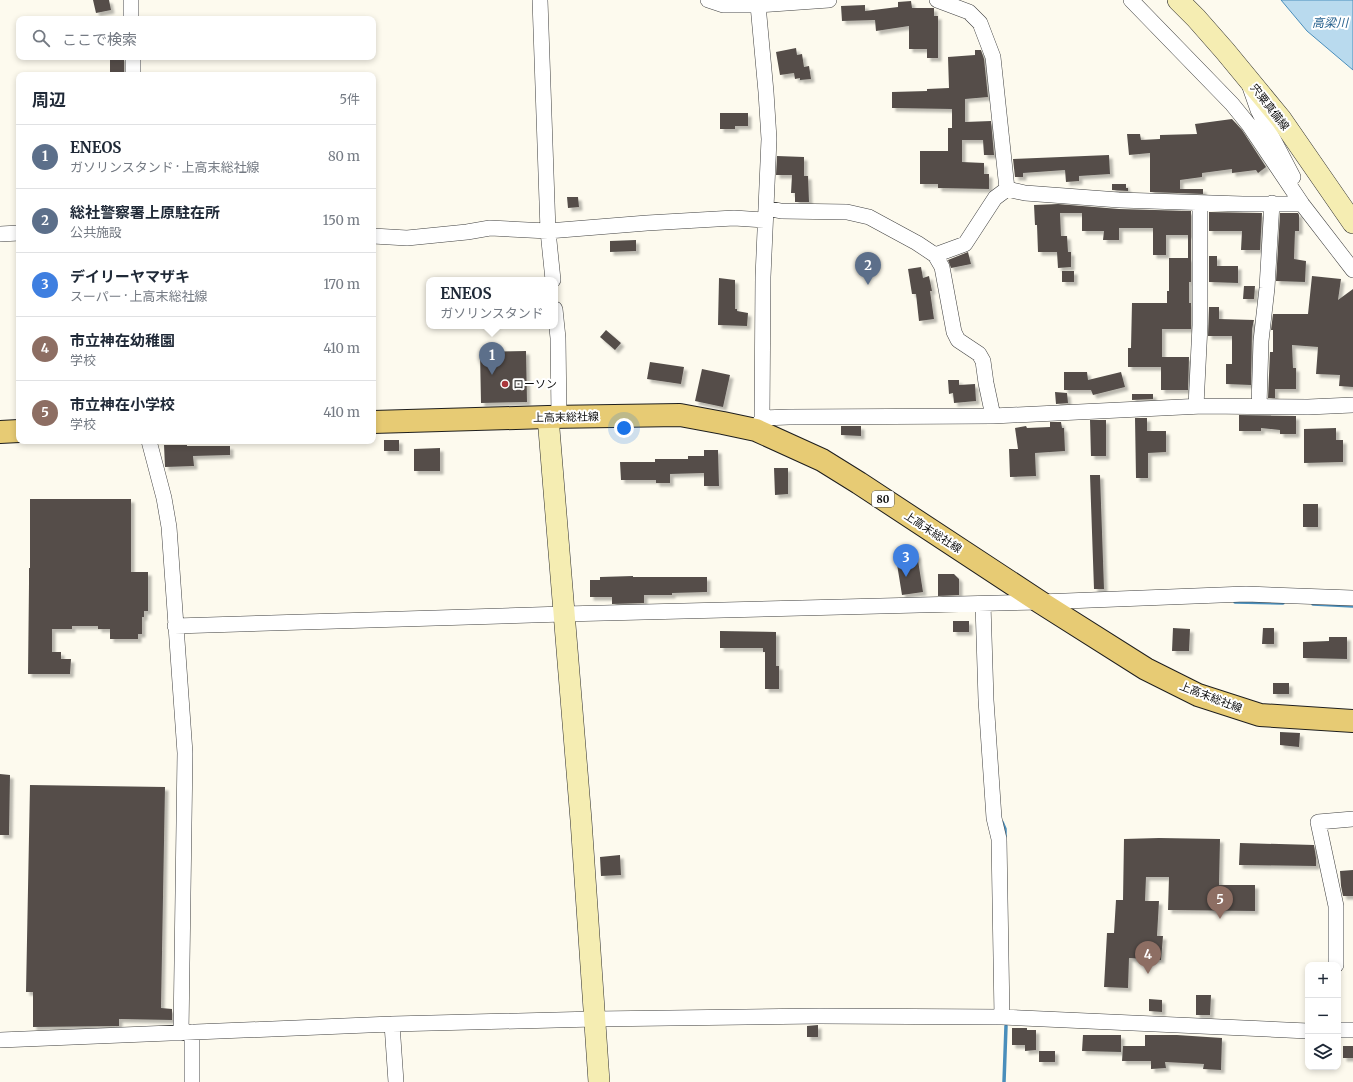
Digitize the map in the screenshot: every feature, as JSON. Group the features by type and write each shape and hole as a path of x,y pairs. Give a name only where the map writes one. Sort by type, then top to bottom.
{"main road":[{"name":"上高末総社線","path":"376,422 680,415 723,423 759,424 866,487 1040,602 1146,669 1198,695 1260,715 1353,721"},
{"path":"0,432 16,431"}],"street":[{"path":"131,0 131,16"},
{"path":"540,0 548,231 553,277"},
{"path":"708,0 723,5 758,5 829,0"},
{"path":"937,0 970,6 980,23 993,57 1007,189"},
{"path":"1131,0 1237,109 1302,204 1353,270"},
{"name":"宍粟真備線","path":"1178,0 1196,18 1281,119 1353,223"},
{"path":"758,5 769,139 759,424 789,417 993,416 1196,406 1308,407 1353,405"},
{"path":"133,60 134,72"},
{"path":"1246,77 1258,110 1298,187 1302,204"},
{"path":"935,255 965,244 995,198 1007,189 1025,193 1119,200 1200,203 1302,204"},
{"path":"1196,406 1200,325 1200,203"},
{"path":"1259,406 1272,203"},
{"path":"376,236 407,238 467,232 490,228 548,231 734,218 781,211 847,212 869,217 917,243 935,255 942,267 954,332 958,340 979,354 983,361 993,416"},
{"path":"0,234 16,233"},
{"path":"557,329 558,338 554,417 564,614 581,812 599,1082"},
{"path":"150,444 164,498 169,527 185,753 187,1033 192,1082"},
{"path":"175,626 564,614 983,604 1246,594 1353,598"},
{"path":"983,604 986,700 994,818 999,839 1002,1017"},
{"path":"1336,962 1336,906 1318,822 1353,819"},
{"path":"0,1040 392,1024 819,1016 1002,1017 1305,1031"},
{"path":"392,1024 396,1082"},
{"path":"1341,1030 1353,1030"}],"water":[{"name":"高梁川","path":"1281,0 1353,0 1353,70 1307,31"}],"building":[{"path":"93,0 109,0 111,10 96,13"},
{"path":"911,1 912,8 934,8 934,16 938,16 938,58 927,58 927,49 909,49 909,26 876,31 875,20 842,21 841,6 865,5 865,11 898,7 898,2"},
{"path":"796,48 797,55 802,54 804,67 809,66 811,79 795,79 794,73 780,75 776,52"},
{"path":"975,50 981,50 984,59 988,97 965,99 965,122 991,121 994,155 984,155 983,140 962,140 962,162 984,163 984,174 989,174 989,189 938,188 938,184 920,184 920,151 948,151 948,128 952,128 952,109 892,108 892,92 927,91 927,89 949,88 948,57 975,55"},
{"path":"110,60 124,60 124,72 110,72"},
{"path":"720,113 748,113 748,126 735,126 735,129 720,129"},
{"path":"1232,119 1242,130 1266,167 1258,173 1256,170 1232,173 1232,169 1202,173 1202,177 1180,180 1180,189 1203,189 1203,194 1150,192 1150,153 1129,155 1127,134 1140,134 1141,140 1160,139 1160,135 1197,134 1195,124"},
{"path":"1109,155 1110,174 1079,176 1079,181 1066,182 1065,170 1023,173 1023,177 1015,177 1013,159"},
{"path":"777,156 804,157 804,176 808,176 809,202 795,202 795,193 791,193 792,175 776,175"},
{"path":"1112,184 1126,184 1128,191 1112,190"},
{"path":"567,197 578,197 579,207 568,208"},
{"path":"1058,204 1119,209 1191,211 1191,282 1189,282 1189,303 1191,303 1191,329 1162,329 1162,357 1189,357 1188,390 1161,390 1161,367 1128,367 1128,348 1131,348 1132,303 1167,303 1167,291 1169,291 1169,258 1188,258 1188,235 1166,235 1166,255 1153,255 1153,228 1119,228 1119,240 1103,240 1104,231 1082,231 1082,213 1060,213 1061,236 1067,236 1068,252 1071,252 1071,267 1058,268 1057,252 1038,252 1037,225 1035,225 1034,205"},
{"path":"1209,212 1262,213 1260,250 1241,250 1242,231 1209,231"},
{"path":"1280,213 1298,213 1299,215 1299,231 1295,231 1294,259 1306,261 1305,282 1276,281"},
{"path":"636,240 636,251 610,252 610,241"},
{"path":"968,252 971,264 951,268 948,260"},
{"path":"1209,256 1217,256 1217,266 1238,266 1238,283 1209,282"},
{"path":"921,267 923,278 929,276 932,291 930,291 934,319 919,321 916,294 912,294 908,269"},
{"path":"1062,271 1074,271 1074,282 1062,282"},
{"path":"1312,276 1341,279 1338,300 1353,289 1353,387 1339,386 1340,375 1316,374 1318,347 1292,345 1293,368 1296,368 1296,389 1275,389 1275,398 1268,398 1270,352 1273,352 1273,330 1271,330 1273,314 1308,314"},
{"path":"719,278 735,280 735,309 737,309 737,311 748,313 747,326 718,325"},
{"path":"1244,286 1255,286 1254,299 1243,299"},
{"path":"1209,307 1219,307 1219,319 1254,320 1252,329 1251,385 1226,384 1226,364 1232,364 1232,336 1208,336"},
{"path":"606,330 621,343 615,350 600,337"},
{"path":"526,351 527,402 481,403 480,352"},
{"path":"650,362 684,367 681,384 647,379"},
{"path":"702,369 730,375 723,407 695,401"},
{"path":"1064,372 1087,372 1088,380 1121,372 1125,387 1093,395 1091,390 1064,390"},
{"path":"948,380 959,380 959,385 975,384 976,401 954,403 953,393 949,394"},
{"path":"1055,392 1067,393 1068,403 1056,404"},
{"path":"1132,394 1153,394 1153,399 1132,400"},
{"path":"1239,415 1296,416 1296,434 1280,434 1280,430 1261,428 1261,431 1239,431"},
{"path":"1135,418 1147,418 1147,431 1166,431 1166,452 1148,453 1148,478 1136,478"},
{"path":"1090,420 1106,420 1106,456 1091,456"},
{"path":"1050,422 1061,422 1062,428 1064,428 1065,451 1035,453 1036,476 1010,477 1009,449 1018,449 1015,428 1026,426 1027,428 1050,427"},
{"path":"841,426 861,426 861,436 841,435"},
{"path":"1336,428 1336,440 1343,440 1343,462 1304,463 1304,429"},
{"path":"384,440 399,440 399,451 384,451"},
{"path":"164,445 230,446 230,455 193,456 194,466 165,467"},
{"path":"440,448 440,471 414,471 414,449"},
{"path":"704,450 718,450 719,486 704,486 704,473 670,474 670,483 656,483 656,480 621,480 620,462 655,462 655,459 688,459 688,456 704,456"},
{"path":"774,468 788,468 788,494 775,495"},
{"path":"1090,475 1100,475 1104,589 1094,589"},
{"path":"30,499 131,499 131,572 148,572 148,611 144,611 144,617 142,617 142,634 138,634 138,639 110,639 110,629 98,629 98,626 72,626 72,629 52,629 52,652 61,652 61,659 71,659 70,674 28,674"},
{"path":"1303,504 1318,504 1318,527 1303,527"},
{"path":"917,554 923,592 902,595 896,558"},
{"path":"938,574 954,574 959,579 959,595 938,596"},
{"path":"600,577 707,577 707,592 672,593 672,595 644,595 644,603 612,604 612,597 590,597 590,580 600,580"},
{"path":"953,621 969,621 969,632 953,632"},
{"path":"1173,628 1190,629 1189,651 1172,651"},
{"path":"1263,628 1274,628 1274,644 1262,644"},
{"path":"720,631 776,632 776,666 779,666 779,689 765,689 765,652 763,652 763,648 720,648"},
{"path":"1329,637 1347,637 1347,659 1303,658 1303,642 1329,641"},
{"path":"1273,683 1289,683 1289,694 1273,694"},
{"path":"1280,732 1300,733 1299,747 1280,745"},
{"path":"0,774 10,775 9,835 0,835"},
{"path":"30,785 165,787 161,1008 172,1009 172,1020 119,1019 119,1026 33,1027 33,992 26,992"},
{"path":"1124,839 1220,839 1219,885 1255,885 1255,911 1168,910 1169,877 1146,877 1145,901 1159,901 1157,936 1163,936 1161,960 1129,958 1128,988 1104,987 1107,933 1114,933 1116,900 1123,900"},
{"path":"1240,843 1314,845 1316,866 1239,865"},
{"path":"620,855 621,875 601,876 600,857"},
{"path":"1353,870 1353,896 1343,896 1340,871"},
{"path":"1196,995 1211,995 1210,1015 1196,1015"},
{"path":"1149,999 1162,1000 1162,1012 1149,1011"},
{"path":"818,1025 818,1037 807,1037 807,1026"},
{"path":"1012,1028 1027,1028 1027,1030 1036,1030 1036,1050 1025,1051 1025,1045 1012,1045"},
{"path":"1083,1035 1121,1035 1121,1052 1082,1051"},
{"path":"1145,1035 1177,1035 1222,1038 1221,1070 1203,1069 1204,1064 1165,1062 1166,1068 1151,1069 1151,1061 1122,1061 1123,1046 1145,1046"},
{"path":"1343,1046 1353,1046 1353,1058 1343,1058"},
{"path":"1039,1051 1055,1051 1055,1062 1039,1062"}],"waterway":[{"path":"1235,602 1283,603"},
{"path":"1313,604 1353,606"},
{"path":"1002,822 1005,829 1005,836"},
{"path":"1004,1082 1006,1026"}],"place":[{"name":"総社警察署上原駐在所","path":"868,285"},
{"name":"ENEOS","path":"492,375"},
{"name":"ローソン","path":"505,384"},
{"name":"デイリーヤマザキ","path":"906,577"},
{"name":"市立神在小学校","path":"1220,919"},
{"name":"市立神在幼稚園","path":"1148,974"}]}
